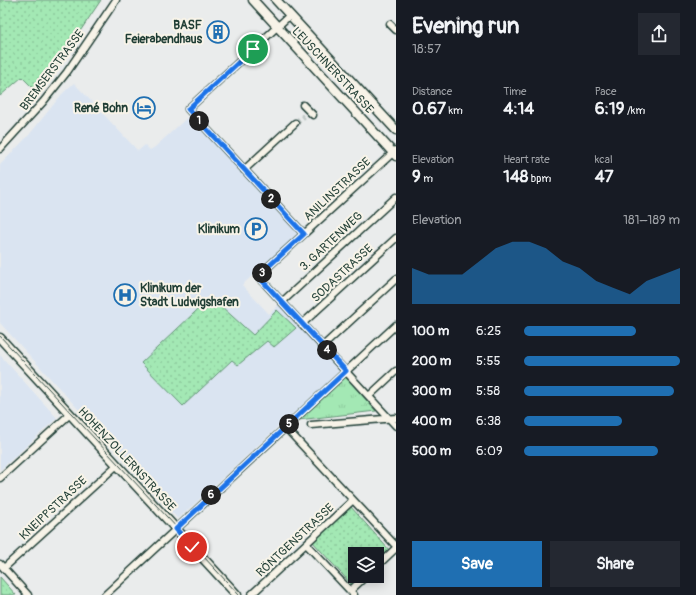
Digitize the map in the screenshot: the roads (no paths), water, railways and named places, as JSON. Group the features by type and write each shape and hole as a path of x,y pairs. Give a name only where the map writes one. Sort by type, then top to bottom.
{"street":[{"name":"BREMSERSTRASSE","path":"0,149 53,90 116,0"},
{"name":"LEUSCHNERSTRASSE","path":"252,0 395,153"},
{"name":"LEUSCHNERSTRASSE","path":"276,0 396,130"},
{"path":"290,15 188,109 304,234"},
{"path":"390,24 396,30"},
{"path":"303,105 311,113 304,116"},
{"path":"244,170 295,123"},
{"name":"ANILINSTRASSE","path":"282,302 258,276 395,153"},
{"name":"3. GARTENWEG","path":"282,302 396,197"},
{"name":"SODASTRASSE","path":"302,324 396,238"},
{"path":"323,346 396,279"},
{"path":"282,302 369,396 393,418 396,426"},
{"path":"105,595 396,324"},
{"name":"HOHENZOLLERNSTRASSE","path":"1,340 237,595"},
{"path":"369,396 396,371"},
{"path":"393,418 396,413"},
{"path":"0,478 70,414"},
{"path":"311,425 393,418"},
{"path":"285,427 396,547 384,559"},
{"name":"KNEIPPSTRASSE","path":"2,566 117,465"},
{"name":"RÖNTGENSTRASSE","path":"251,595 353,500"},
{"path":"306,544 352,593 360,583"},
{"path":"2,566 28,595"}],"tunnel":[{"path":"295,123 304,116"}],"tram line":[{"path":"0,336 239,595"}],"place":[{"name":"BASF Feierabendhaus","path":"218,32"},
{"name":"René Bohn","path":"144,108"},
{"name":"Klinikum","path":"256,229"},
{"name":"Klinikum der Stadt Ludwigshafen","path":"125,295"}]}
